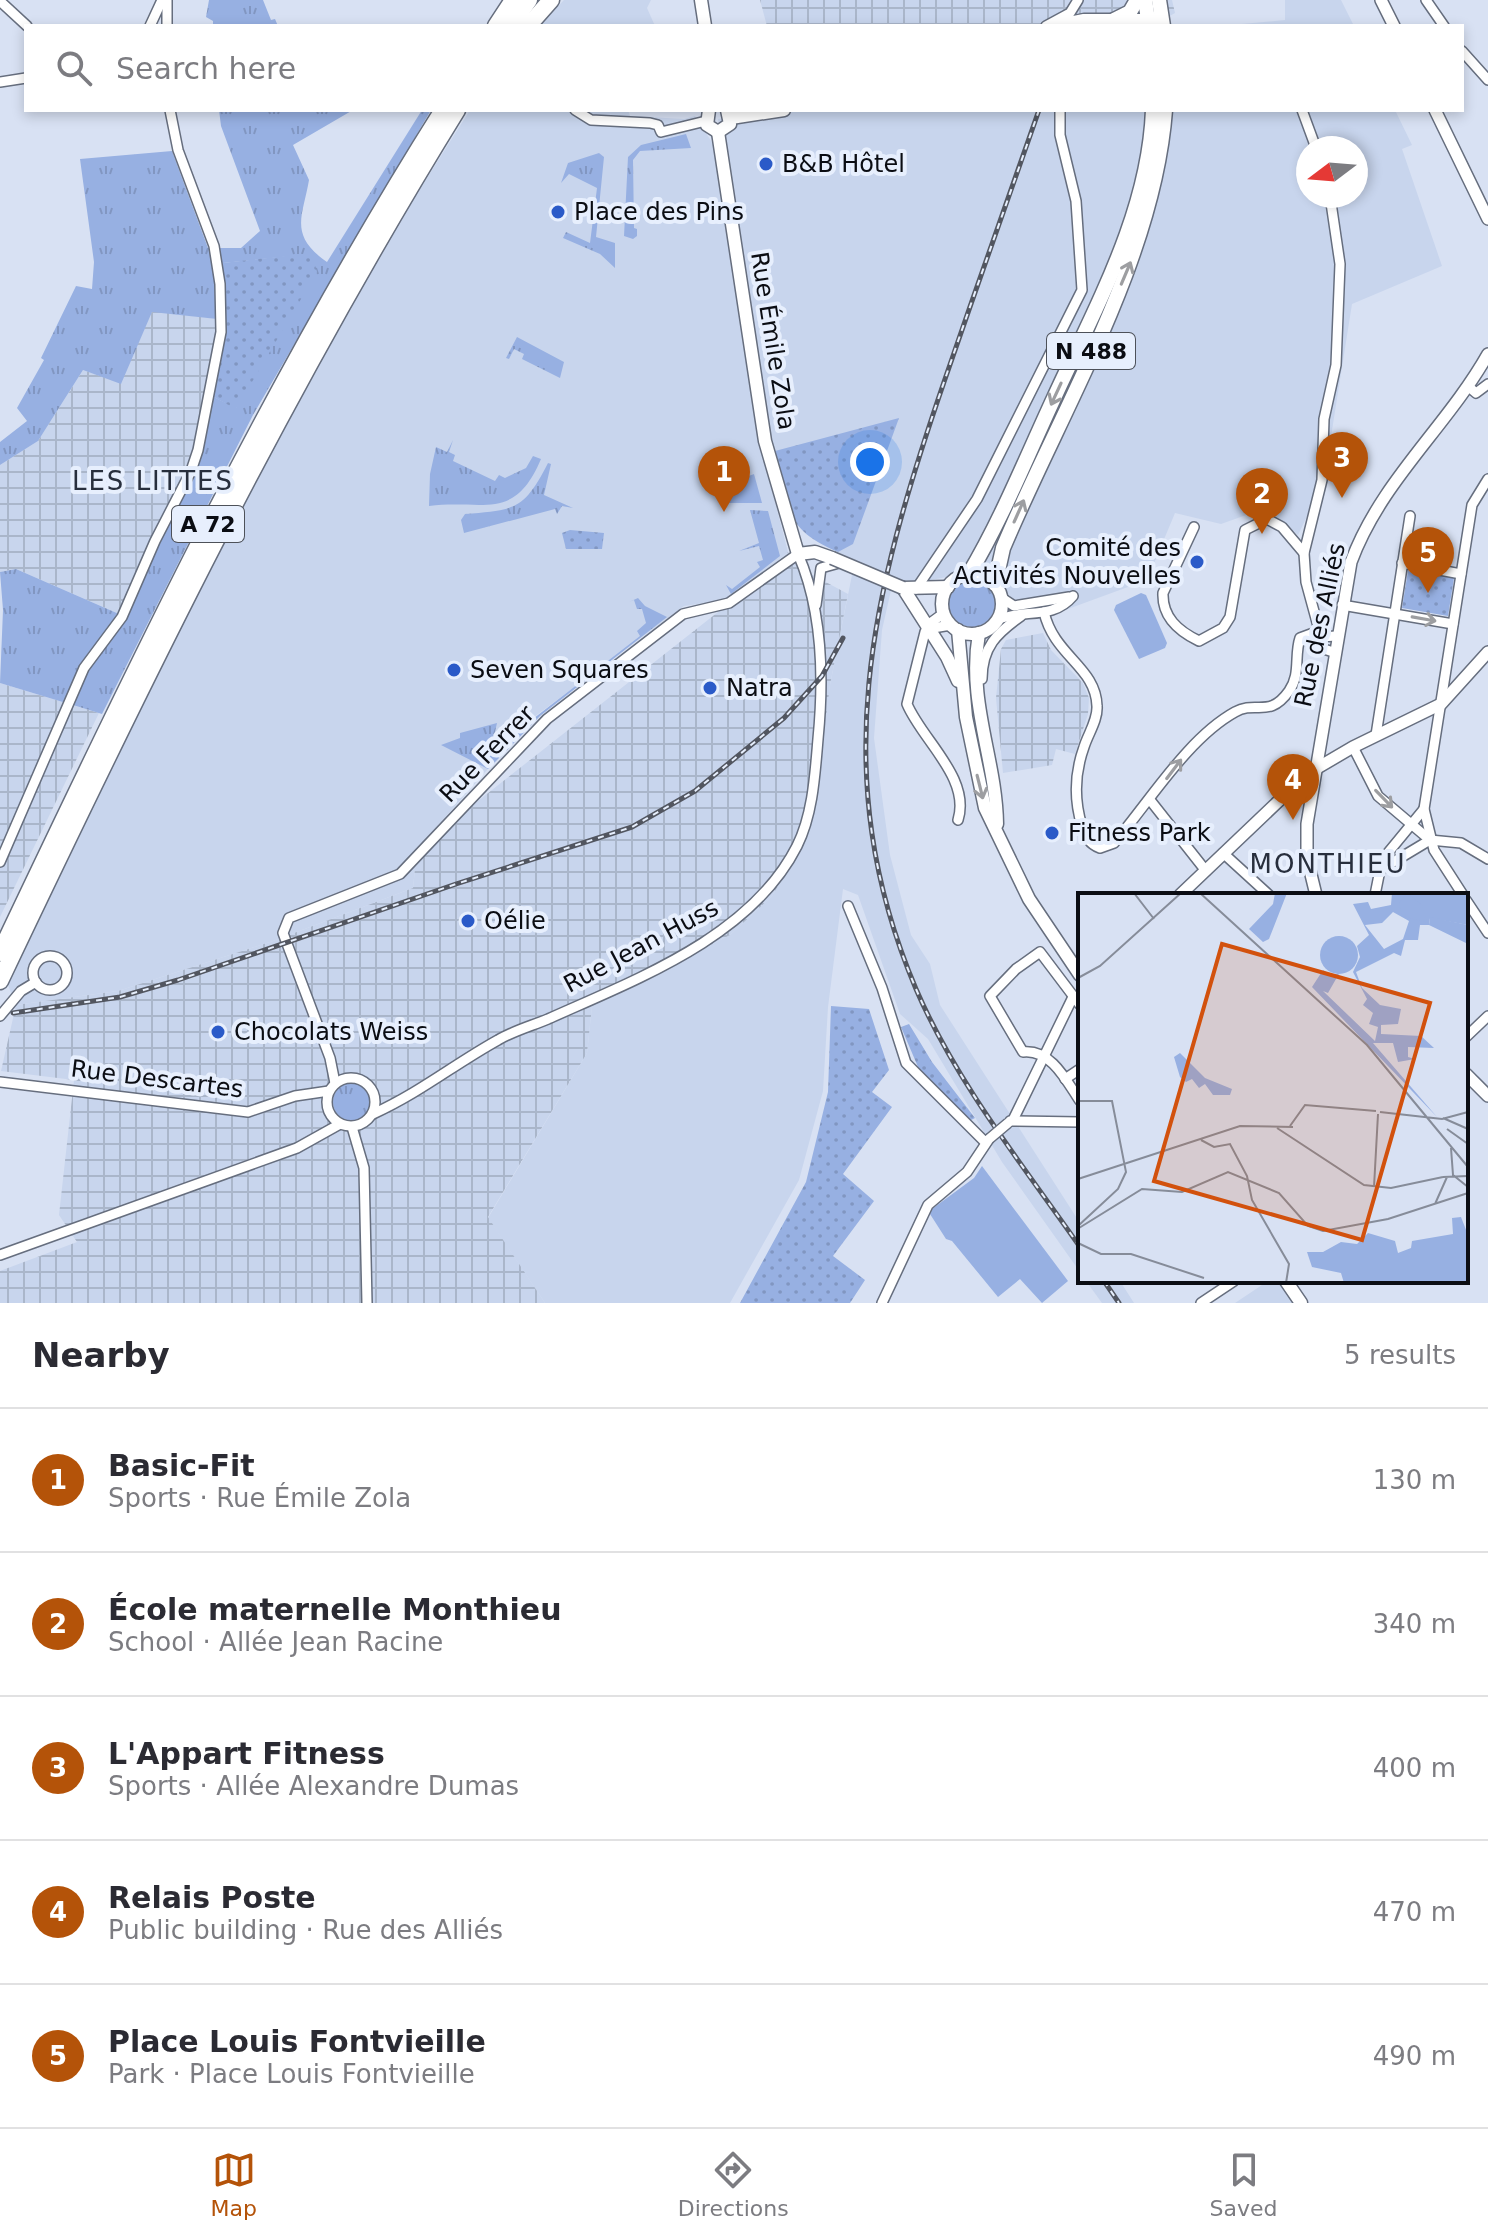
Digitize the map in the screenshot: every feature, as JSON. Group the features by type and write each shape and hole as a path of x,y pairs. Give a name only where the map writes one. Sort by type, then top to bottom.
{"highway":[{"path":"497,24 513,0"},
{"path":"512,24 529,0"},
{"path":"530,24 551,0"},
{"name":"A 72","path":"0,953 181,575 293,364 442,112"},
{"name":"A 72","path":"0,981 199,568 346,295 456,112"}],"main road":[{"path":"701,0 705,24"},
{"path":"1112,20 1130,12 1137,0"},
{"path":"1145,0 1156,23"},
{"path":"1152,0 1156,23"},
{"path":"1156,23 1159,0"},
{"path":"1094,23 1112,20 1156,23"},
{"path":"707,116 710,129 718,132 727,129 729,114 756,112"},
{"name":"N 488","path":"969,574 1030,451 1131,225 1146,163 1153,112"},
{"name":"N 488","path":"998,591 1006,540 1135,251 1157,173 1165,112"},
{"name":"Rue Émile Zola","path":"718,132 768,455 798,554"},
{"path":"798,554 815,552 909,589 943,609 955,628 972,715 985,808 997,827 1032,905 1078,972"},
{"path":"909,589 948,587 969,574 979,575 998,591 997,620 979,633 955,628"},
{"path":"943,609 948,587"},
{"path":"909,589 972,715"},
{"path":"972,715 979,633"},
{"path":"1287,1283 1301,1303"}],"street":[{"path":"151,24 164,0"},
{"path":"164,0 167,24"},
{"path":"1080,0 1085,13 1094,23"},
{"path":"1050,24 1070,13 1080,0"},
{"path":"1381,0 1393,24"},
{"path":"1426,0 1443,24"},
{"path":"0,1 25,24"},
{"path":"1464,53 1488,80"},
{"path":"0,82 24,78"},
{"path":"0,862 84,668 127,605 191,471 221,332 216,255 178,150 170,112"},
{"path":"578,112 591,120 650,123 658,125 661,132 707,116"},
{"path":"909,589 977,499 1082,290 1076,201 1060,135 1060,112"},
{"path":"1303,112 1312,136"},
{"path":"1436,112 1488,219"},
{"path":"1332,208 1340,264 1336,365 1324,419 1322,480 1304,553 1306,582 1321,647 1333,652"},
{"name":"Rue des Alliés","path":"1316,893 1307,858 1307,824 1333,652 1351,562 1365,524 1384,494 1469,387 1488,354"},
{"path":"1469,387 1476,393 1488,384"},
{"path":"1430,840 1424,809 1472,505 1488,479"},
{"path":"1376,735 1410,516"},
{"path":"1194,527 1163,593 1163,602 1177,629 1199,641 1223,628 1230,617 1241,539 1249,525 1267,519 1277,523 1304,553"},
{"name":"Rue Jean Huss","path":"373,1114 405,1100 499,1039 714,937 762,896 798,844 811,798 823,687 807,574 798,554"},
{"name":"Rue Ferrer","path":"330,1058 286,941 285,926 295,914 404,871 547,719 683,614 729,603 798,554"},
{"name":"Rue Jean Huss","path":"815,617 818,574 834,561"},
{"path":"1402,563 1461,574"},
{"path":"997,620 1064,606 1073,596 1056,602 1014,606 998,591"},
{"path":"1342,605 1453,624"},
{"path":"943,609 927,629 907,704 955,781 962,809 958,820"},
{"path":"1044,612 1054,641 1083,670 1093,687 1097,707 1077,777 1078,806 1084,831 1093,845 1100,848 1114,843 1188,751 1237,710 1264,710 1279,702 1296,679 1300,638 1320,634 1336,636"},
{"path":"972,715 986,650 995,637 1021,616"},
{"path":"927,629 955,628"},
{"path":"921,654 941,648"},
{"path":"1182,893 1315,768 1441,704 1488,652"},
{"path":"1353,747 1378,796 1430,840 1462,893"},
{"path":"1150,800 1206,871"},
{"path":"1375,893 1382,860 1424,809"},
{"path":"1380,870 1430,840 1461,843 1488,859"},
{"path":"1223,853 1267,893"},
{"path":"1468,903 1488,933"},
{"path":"848,906 882,988 906,1063 987,1140"},
{"path":"882,1303 928,1205 967,1172 987,1140 1010,1122 1048,1060 1077,1001 1040,952 1016,969 990,996 1023,1052 1033,1051 1048,1060 1078,1098"},
{"path":"0,1016 21,991 36,982"},
{"path":"1468,1035 1488,1016"},
{"path":"330,1058 346,1078"},
{"path":"318,1134 332,1087 330,1058"},
{"path":"1065,1079 1078,1070"},
{"path":"1468,1076 1488,1096"},
{"path":"0,1255 297,1148 340,1124 352,1127 373,1114 375,1097 362,1080 346,1078 332,1087"},
{"name":"Rue Descartes","path":"0,1082 248,1112 332,1087"},
{"path":"307,1094 328,1108 340,1124"},
{"path":"375,1097 405,1100"},
{"path":"1010,1122 1078,1122"},
{"path":"352,1127 364,1168 367,1303"},
{"path":"1201,1303 1231,1283"}],"shaded area":[{"path":"564,0 651,0 647,8 654,24 541,24"},
{"path":"760,0 1172,0 1175,13 1163,20 1136,24 766,24"},
{"path":"1285,0 1341,0 1353,24 1242,24 1285,20"},
{"path":"469,112 629,112 630,116 684,119 695,116 715,147 762,452 788,552 733,599 684,606 534,717 417,849 413,888 273,941 118,991 16,1005 8,985 204,573 365,276"},
{"path":"769,112 1396,112 1412,145 1402,149 1442,266 1352,304 1330,443 1311,508 1298,535 1266,508 1221,524 1175,513 1147,580 1057,613 1027,612 983,570 910,584 894,577 882,630 874,738 890,855 911,935 930,964 940,1005 1078,1220 1078,1269 1002,1162 928,1039 900,1014 858,895 843,889 828,1007 823,1091 799,1180 730,1303 545,1303 488,1218 587,1053 592,1006 730,935 772,896 797,855 821,748 855,560 835,551 778,477 718,119"},
{"path":"152,311 226,320 197,470 167,524 126,617 16,569 0,572 0,465 38,441 83,370 121,383"},
{"path":"788,552 798,567 848,594 830,685 815,806 797,855 772,896 730,935 592,1006 587,1053 488,1217 545,1303 0,1303 0,1271 77,1242 59,1215 74,1080 1,1071 16,1005 118,991 273,941 413,888 417,849 751,586"},
{"path":"1043,633 1051,650 1083,683 1089,698 1088,714 1075,754 1056,749 1052,765 1003,773 996,698 1001,649 1006,640"},
{"path":"0,683 99,713 0,917"},
{"path":"1087,1283 1121,1283 1134,1303 1102,1303"},
{"path":"1265,1283 1278,1283 1292,1303 1235,1303"}],"green space":[{"path":"209,0 263,0 271,20 275,19 277,24 213,24 206,17"},
{"path":"219,112 350,112 293,145 309,180 301,224 303,234 307,243 327,262 421,112 430,112 253,415 102,714 73,705 78,690 197,470 212,396 236,408 312,254 223,263 226,320 152,312 121,384 83,370 38,441 0,465 0,442 27,421 17,408 44,360 41,358 76,286 92,289 94,262 80,159 172,151 208,248 241,248 260,231 221,126"},
{"path":"686,134 691,148 640,151 633,160 634,228 637,229 637,236 633,239 624,236 628,157 641,145"},
{"path":"599,153 604,157 596,237 615,243 615,268 600,254 563,238 566,232 590,243 597,188 569,174 561,183 568,163"},
{"path":"312,253 317,272 236,409 212,396 226,320 222,263"},
{"path":"517,337 564,362 560,378 522,359 524,354 514,349 509,359 506,358"},
{"path":"899,418 853,544 838,552 806,534 790,513 775,451"},
{"path":"453,440 449,452 455,455 453,461 495,481 499,475 505,478 526,468 533,456 541,459 531,479 508,500 495,504 429,506 430,474 436,447 447,452"},
{"path":"548,463 551,464 544,495 573,508 562,506 557,514 555,509 464,533 461,520 465,514 496,511 516,505 532,490"},
{"path":"754,474 762,503 729,503 730,483"},
{"path":"750,510 768,511 780,556 731,594 726,585 732,589 760,567 757,562 763,560 759,546 739,551 759,543"},
{"path":"570,530 604,533 602,549 566,549 562,533"},
{"path":"16,569 119,614 88,653 66,703 0,683 3,610 0,572"},
{"path":"1408,571 1454,578 1448,616 1402,608"},
{"path":"972,581 988,588 995,604 988,620 972,627 956,620 949,604 956,588"},
{"path":"1141,593 1146,595 1167,643 1165,648 1139,659 1114,610 1116,605"},
{"path":"638,598 645,606 667,617 540,716 506,751 503,742 505,732 515,724 520,729 640,636 637,631 646,623 642,609 637,609 634,600 629,602"},
{"path":"497,723 493,741 499,758 488,769 441,745 460,738 460,733"},
{"path":"831,1006 869,1009 889,1070 872,1092 892,1107 843,1174 874,1201 833,1256 865,1280 850,1303 740,1303 806,1182 828,1092"},
{"path":"909,1024 932,1062 975,1118 971,1120 921,1074 901,1027"},
{"path":"352,1083 365,1089 371,1102 365,1115 352,1121 339,1115 333,1102 339,1089"},
{"path":"982,1166 1068,1281 1042,1303 1020,1279 998,1297 952,1241 946,1239 930,1214 932,1209 974,1178"}],"railway":[{"path":"1038,112 944,382 896,535 869,684 866,758 872,833 888,910 916,989 970,1090 1078,1244"},
{"path":"13,1013 120,997 178,980 632,827 695,791 784,718 822,676 843,638"},
{"path":"1105,1283 1119,1303"}],"place":[{"name":"B&B Hôtel","path":"766,164"},
{"name":"Place des Pins","path":"558,212"},
{"name":"L'Appart Fitness","path":"1342,498"},
{"name":"Basic-Fit","path":"724,512"},
{"name":"École maternelle Monthieu","path":"1262,534"},
{"name":"Comité des Activités Nouvelles","path":"1197,562"},
{"name":"Place Louis Fontvieille","path":"1428,593"},
{"name":"Seven Squares","path":"454,670"},
{"name":"Natra","path":"710,688"},
{"name":"Relais Poste","path":"1293,820"},
{"name":"Fitness Park","path":"1052,833"},
{"name":"Oélie","path":"468,921"},
{"name":"Chocolats Weiss","path":"218,1032"}],"district":[{"name":"LES LITTES","path":"153,481"},
{"name":"MONTHIEU","path":"1328,864"}]}
